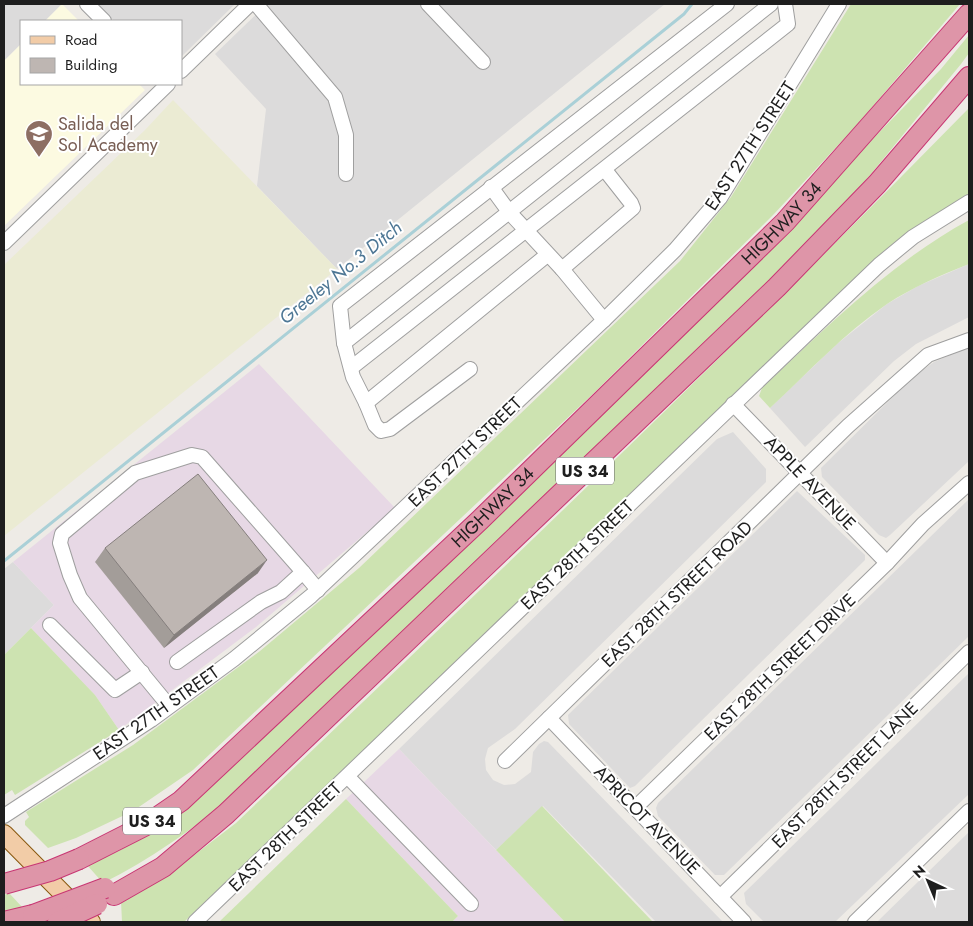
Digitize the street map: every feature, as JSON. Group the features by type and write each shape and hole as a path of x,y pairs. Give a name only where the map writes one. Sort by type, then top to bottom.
{"highway":[{"name":"HIGHWAY 34","path":"4,880 41,864 76,855 175,798 215,769 480,520 784,222 969,14"},
{"name":"HIGHWAY 34","path":"58,922 109,892 163,867 233,807 777,287 877,184 969,77"},
{"path":"4,922 109,892"}],"main road":[{"path":"4,834 91,922"}],"street":[{"path":"87,4 103,20"},
{"path":"182,70 250,4"},
{"path":"256,4 335,97 346,134 346,174"},
{"path":"428,4 483,62"},
{"path":"470,369 390,429 381,431 374,425 351,368 344,343 340,306 491,186 727,4"},
{"path":"344,343 510,213 770,4"},
{"path":"351,368 788,24 785,4"},
{"name":"EAST 27TH STREET","path":"4,816 169,706 234,659 318,590 604,320 675,250 720,198 839,4"},
{"path":"4,243 166,85"},
{"path":"562,269 632,208 629,199 604,170"},
{"path":"491,186 526,232 562,269 604,320"},
{"name":"EAST 28TH STREET","path":"195,922 879,265 913,237 969,202"},
{"path":"366,403 547,255"},
{"name":"EAST 28TH STREET ROAD","path":"505,761 848,426 928,354 969,340"},
{"name":"APPLE AVENUE","path":"733,404 887,563"},
{"path":"169,706 80,598 70,575 60,543 62,534 135,473 192,455 202,458 318,590"},
{"name":"EAST 28TH STREET DRIVE","path":"636,808 887,563 923,524 969,483"},
{"path":"177,662 261,602 281,592 303,572"},
{"path":"50,626 115,690 142,672"},
{"name":"EAST 28TH STREET LANE","path":"720,898 969,652"},
{"name":"APRICOT AVENUE","path":"549,718 744,922"},
{"path":"348,777 471,904"},
{"path":"855,922 969,811"}],"shaded area":[{"path":"4,4 62,4 46,20 20,20 20,45 4,61"},
{"path":"62,4 78,20 46,20"},
{"path":"97,4 235,4 182,56 182,20 113,20"},
{"path":"267,4 665,4 337,269 257,186 266,109 215,54"},
{"name":"Salida del Sol Academy","path":"20,45 20,85 140,85 145,90 4,226 4,61"},
{"path":"969,264 969,317 916,344 894,361 805,447 770,408 837,344 887,304 918,286"},
{"path":"969,347 969,461 890,535 886,538 879,535 822,477 821,468 912,378 934,362"},
{"path":"259,364 395,508 256,627 119,730 95,695 31,628 54,605 13,562"},
{"path":"733,432 766,469 766,482 515,729 488,748 485,759 486,770 493,780 504,785 515,784 531,772 533,752 539,744 544,741 548,742 723,922 656,922 543,806 496,850 399,749 717,439"},
{"path":"797,491 865,555 865,560 635,786 630,788 569,724 568,715"},
{"path":"969,499 969,636 724,875 715,875 658,816 656,808 658,803"},
{"path":"13,562 54,605 4,655 4,569"},
{"path":"969,673 969,794 835,922 764,922 746,904 744,893"},
{"path":"399,749 565,922 452,922 458,916 346,799"},
{"path":"969,832 969,922 877,922"}],"green space":[{"path":"851,4 960,4 856,126 774,214 595,392 193,770 133,811 76,838 48,848 25,825 25,821 29,817 26,812 133,745 260,651 359,568 680,261 731,197"},
{"path":"969,35 969,53 961,64 866,180 769,283 231,799 153,854 103,883 87,865 119,851 159,826 860,152 941,69"},
{"path":"173,100 337,269 4,536 4,265 145,130"},
{"path":"969,108 969,198 935,217 883,252 184,922 122,922 121,901 171,873 236,823 697,379"},
{"path":"969,220 969,264 917,287 887,304 841,341 770,408 759,396 762,388 860,297 912,256"},
{"path":"31,628 95,695 119,730 15,795 12,790 4,795 4,655"},
{"path":"346,799 458,916 452,922 219,922"},
{"path":"542,806 653,922 565,922 496,850"},
{"path":"9,893 23,908 4,913 4,895"}],"building":[{"path":"198,474 267,560 174,635 105,548"}],"waterway":[{"name":"Greeley No.3 Ditch","path":"4,561 684,14 692,4"}],"place":[{"name":"Salida del Sol Academy","path":"39,158"}]}
